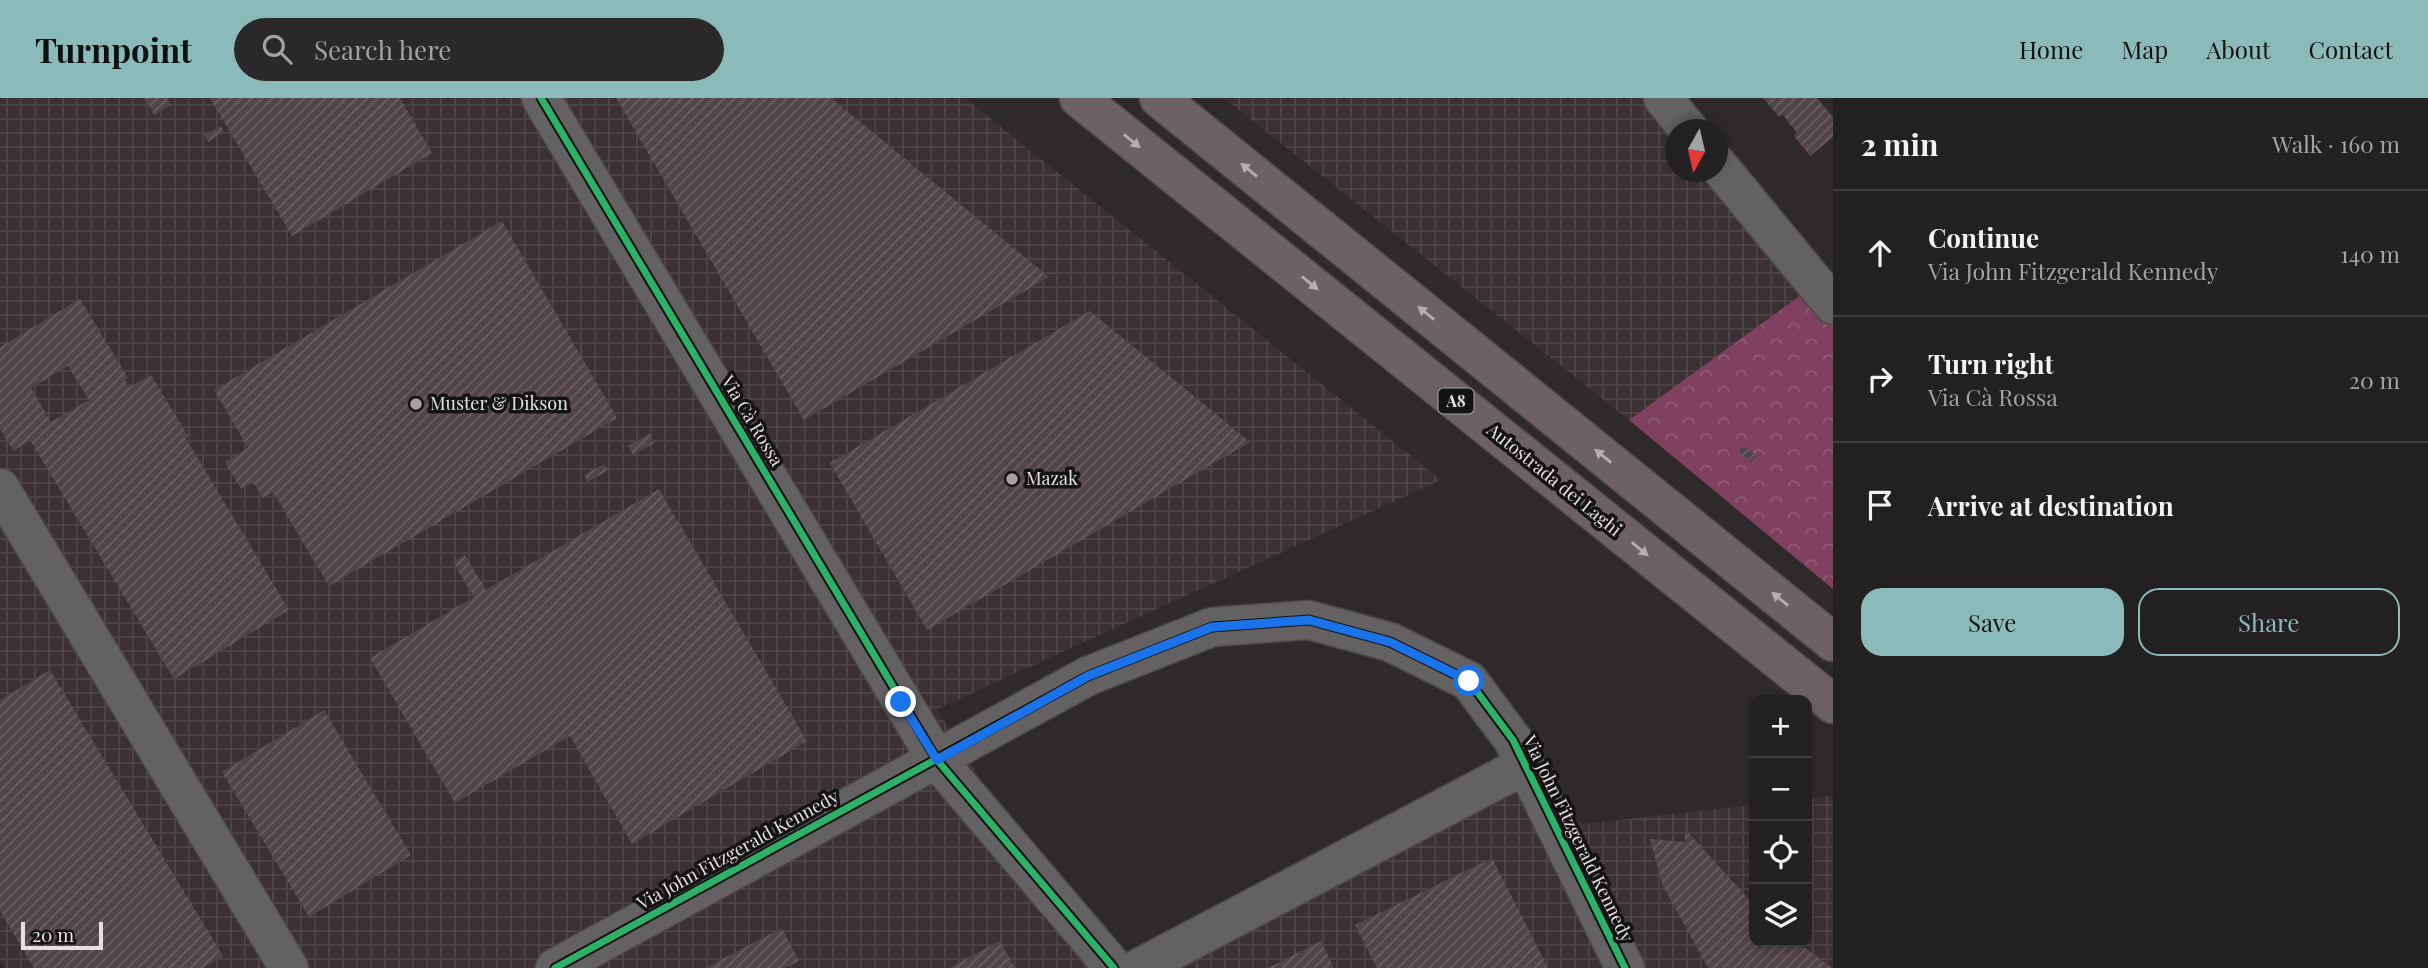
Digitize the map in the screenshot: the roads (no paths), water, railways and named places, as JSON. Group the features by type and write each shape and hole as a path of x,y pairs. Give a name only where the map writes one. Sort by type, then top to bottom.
{"highway":[{"name":"Autostrada dei Laghi","path":"1079,98 1833,704"},
{"path":"1159,98 1833,642"}],"street":[{"name":"Via Cà Rossa","path":"541,98 937,760"},
{"path":"1663,98 1680,119"},
{"path":"1728,177 1833,304"},
{"path":"0,488 289,968"},
{"name":"Via John Fitzgerald Kennedy","path":"555,968 1088,676 1212,627 1309,620 1390,642 1469,681 1513,740 1625,968"},
{"path":"937,760 1114,968"},
{"name":"Via John Fitzgerald Kennedy","path":"1139,968 1525,765"}],"place":[{"name":"Muster & Dikson","path":"416,404"},
{"name":"Mazak","path":"1012,479"}]}
